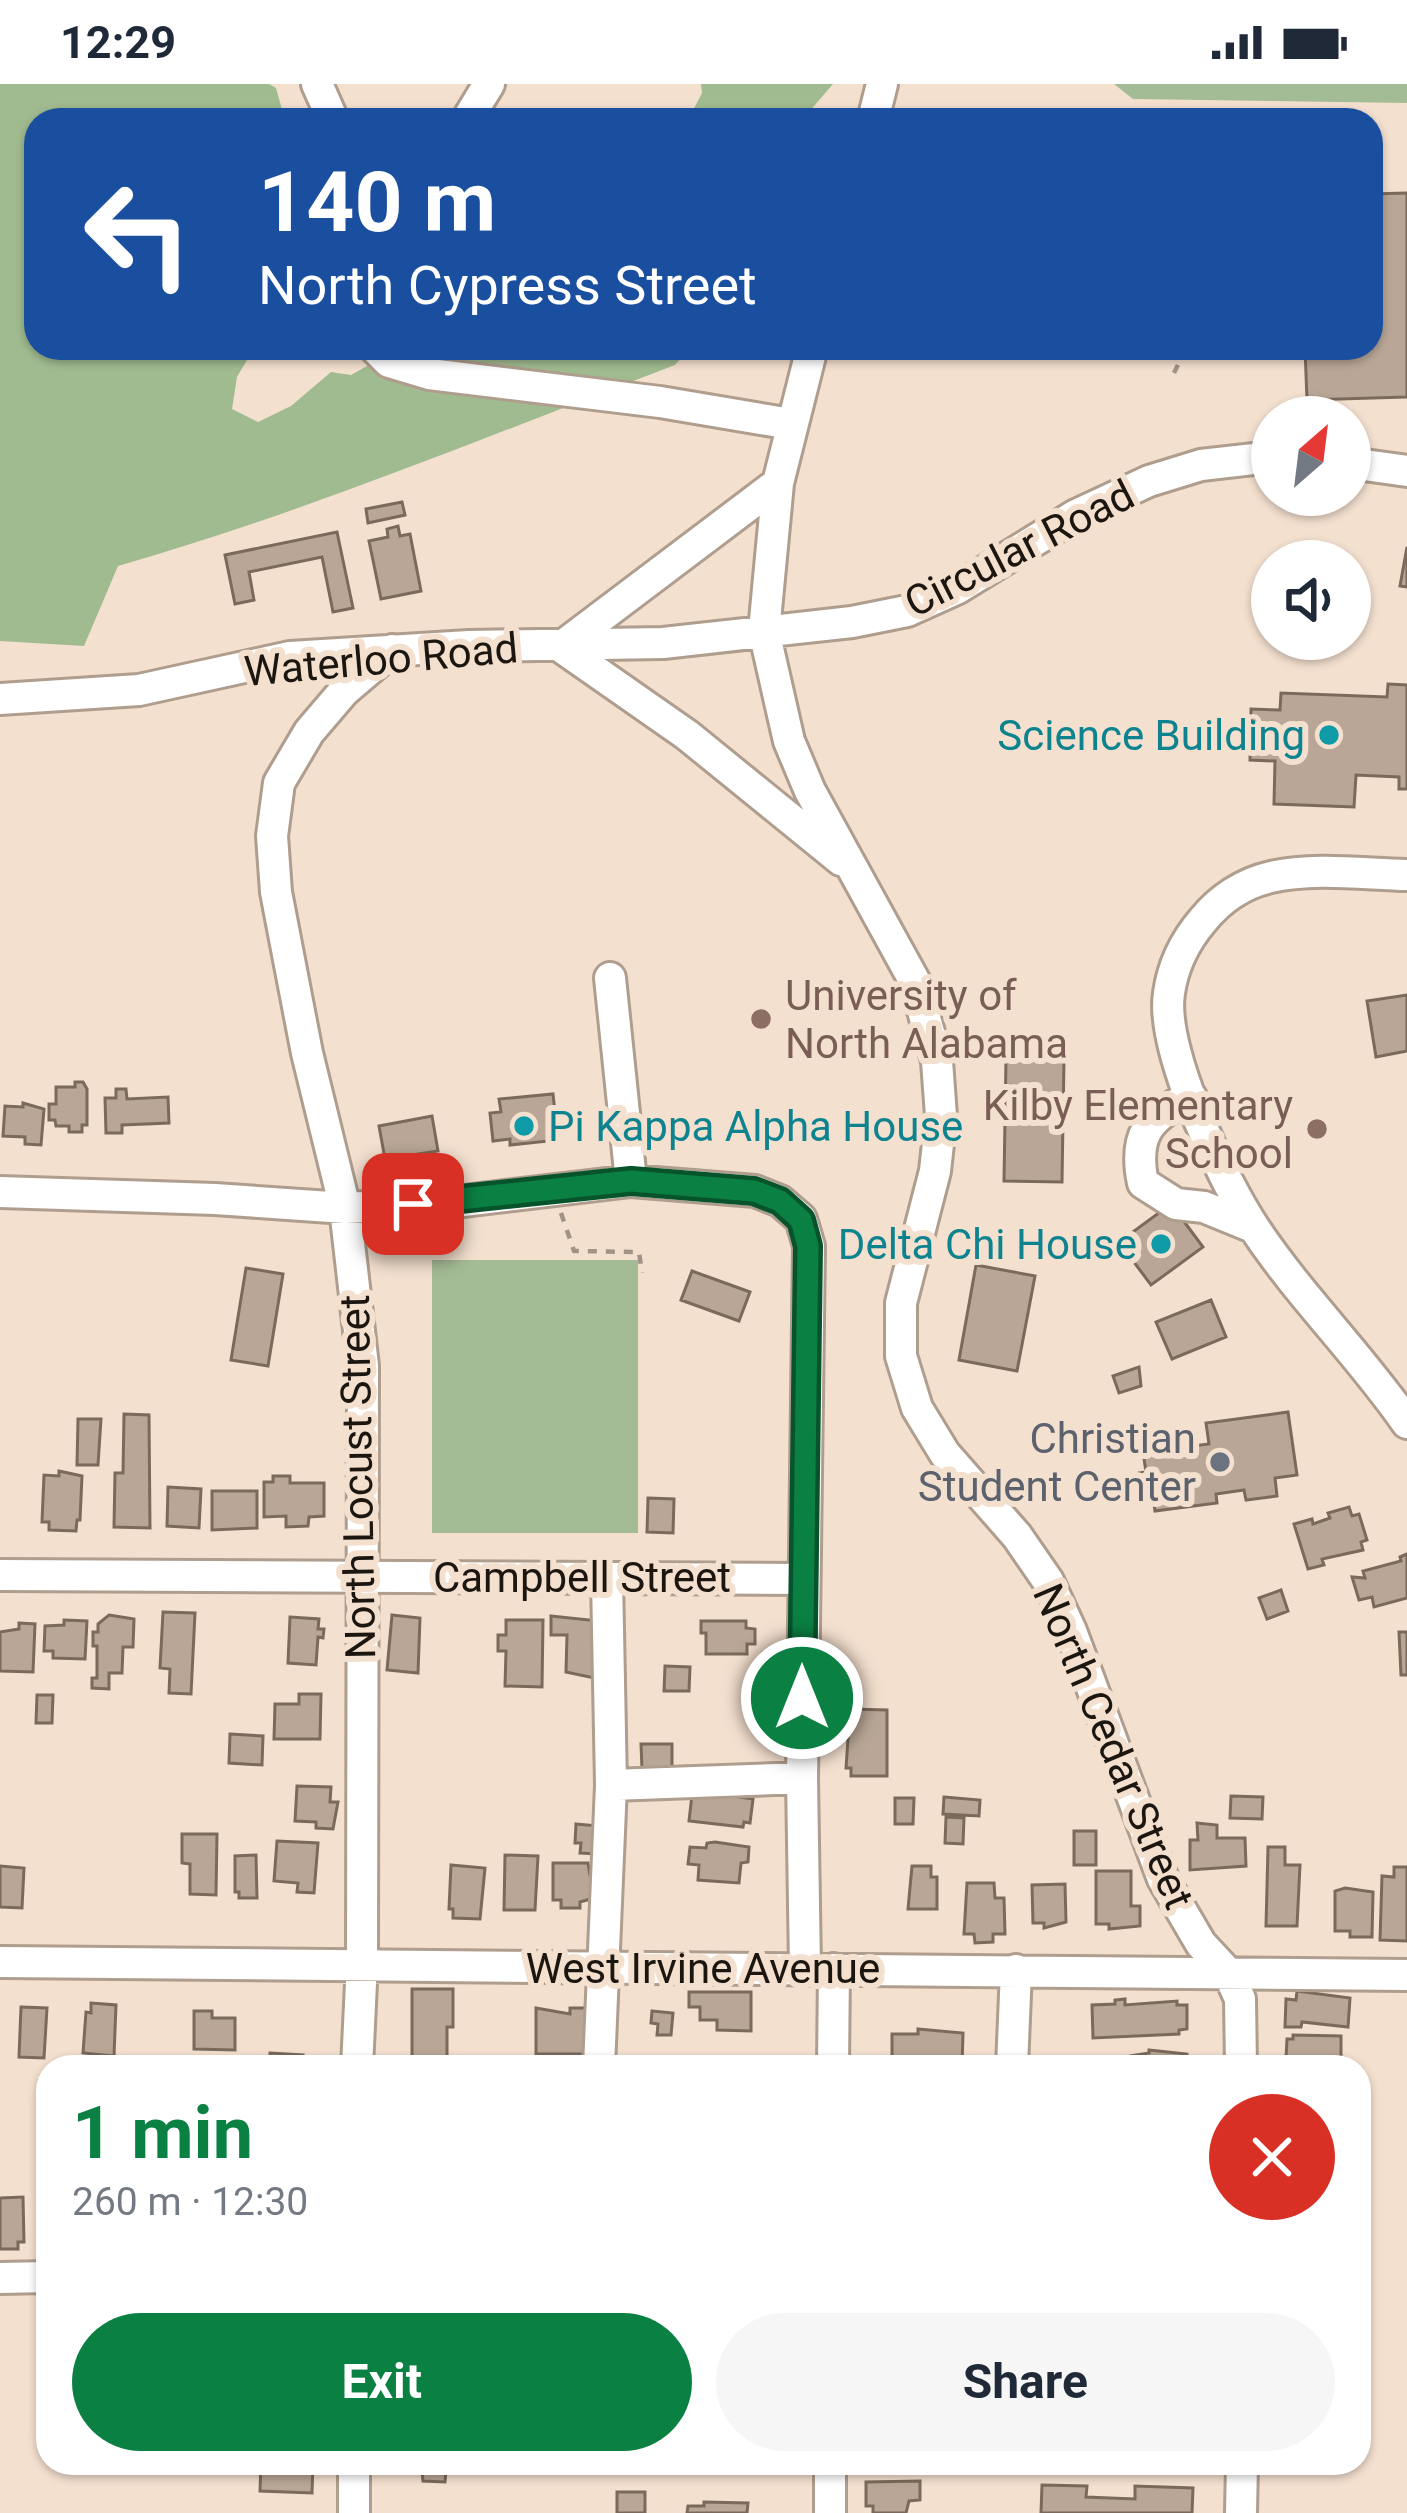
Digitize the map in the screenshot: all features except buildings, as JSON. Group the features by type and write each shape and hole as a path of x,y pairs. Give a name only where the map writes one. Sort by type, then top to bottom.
{"street":[{"path":"387,360 429,374 791,424"},
{"name":"North Cedar Street","path":"809,360 778,483 764,631 789,741 810,791 914,982 937,1061 941,1116 935,1171 901,1303 901,1356 916,1408 945,1454 1017,1536 1048,1581 1163,1880 1201,1944 1229,1974 1240,2000 1241,2055"},
{"name":"Circular Road","path":"764,631 852,622 907,610 958,588 1076,515 1149,481 1201,465 1251,459"},
{"path":"1371,466 1407,471"},
{"path":"778,483 561,647 687,735 851,868"},
{"name":"Waterloo Road","path":"0,699 139,690 290,657 663,644 764,631"},
{"name":"North Locust Street","path":"358,2055 362,1962 363,1366 345,1208 303,1030 277,892 272,836 279,783 309,732 344,691 392,650"},
{"path":"1407,875 1321,872 1269,877 1220,900 1184,942 1168,995 1174,1049 1191,1097 1253,1227 1295,1287 1407,1423"},
{"path":"610,978 631,1181"},
{"path":"1191,1097 1169,1107 1146,1127 1138,1158 1143,1183 1176,1204 1204,1207 1253,1227"},
{"path":"0,1192 215,1198 345,1208 446,1203 631,1181 754,1191 780,1201 801,1220 808,1246 802,1778 831,2055"},
{"name":"Campbell Street","path":"0,1575 803,1579"},
{"path":"599,2055 610,1785 607,1577"},
{"path":"610,1785 802,1778"},
{"name":"West Irvine Avenue","path":"0,1962 1407,1975"},
{"path":"1012,2055 1016,1970"},
{"path":"0,2278 36,2277"},
{"path":"354,2475 354,2513"},
{"path":"830,2475 830,2513"},
{"path":"1241,2513 1242,2475"}],"path":[{"path":"1174,373 1180,360"},
{"path":"559,1208 574,1251 639,1252 642,1273"}],"green space":[{"path":"0,84 269,84 276,88 282,108 24,108 24,360 247,360 237,377 232,409 258,422 291,406 331,372 351,375 378,360 680,360 398,472 118,566 84,646 0,641"},
{"path":"701,84 833,84 812,108 694,108"},
{"path":"1114,84 1407,84 1407,103 1133,99"},
{"path":"432,1260 638,1260 638,1533 432,1533"}],"place":[{"name":"Science Building","path":"1329,735"},
{"name":"University of North Alabama","path":"761,1019"},
{"name":"Pi Kappa Alpha House","path":"524,1126"},
{"name":"Kilby Elementary School","path":"1317,1129"},
{"name":"Delta Chi House","path":"1161,1244"},
{"name":"Christian Student Center","path":"1220,1462"}],"route":[{"path":"413,1204 631,1181 754,1191 780,1201 801,1220 808,1246 802,1698"}]}
